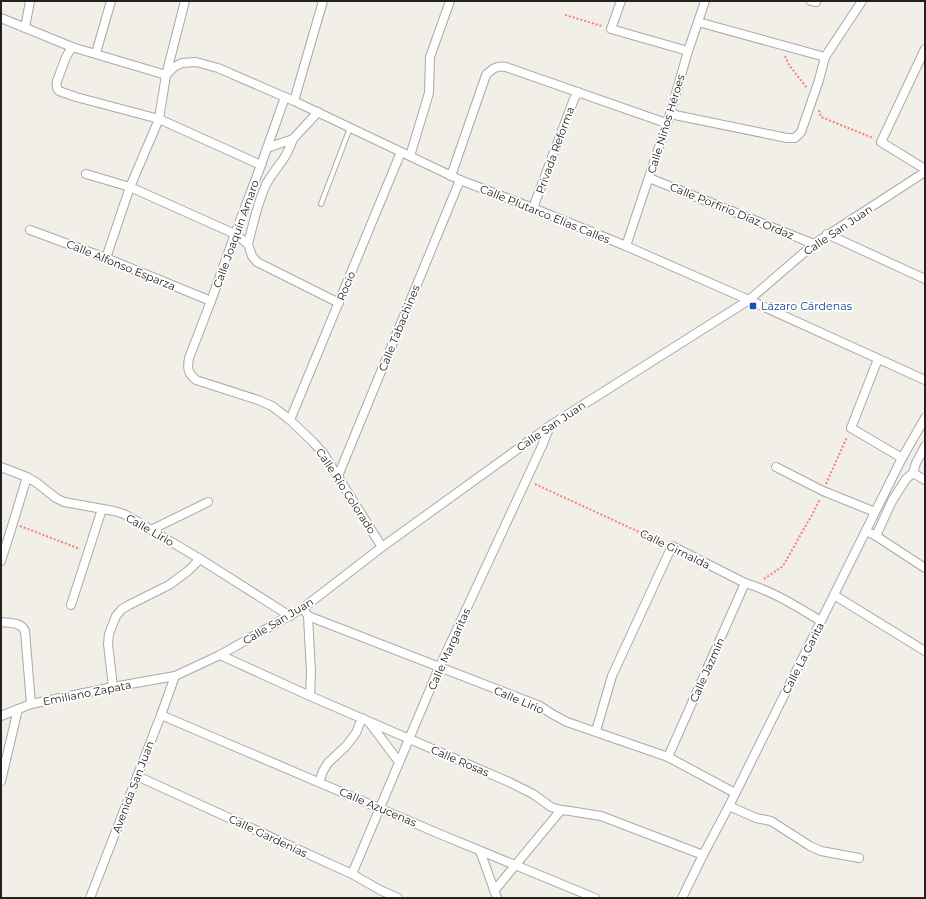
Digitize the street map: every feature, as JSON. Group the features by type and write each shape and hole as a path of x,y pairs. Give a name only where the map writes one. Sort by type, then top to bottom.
{"street":[{"path":"25,28 30,1"},
{"path":"96,53 111,1"},
{"path":"106,258 130,187 159,119 166,75 185,1"},
{"path":"294,101 324,1"},
{"path":"410,156 429,93 430,57 450,1"},
{"path":"622,1 611,28 688,51"},
{"name":"Calle Niños Héroes","path":"626,246 670,114 688,51 705,1"},
{"path":"670,114 787,138 796,138 800,132 825,56 862,1"},
{"path":"1,18 72,47 166,75"},
{"path":"698,22 781,46 825,56"},
{"path":"72,47 66,57 57,81 57,89 76,97 159,119 261,165"},
{"path":"925,49 881,142 925,169"},
{"name":"Calle Plutarco Elías Calles","path":"166,75 174,67 182,63 196,62 218,68 318,112 460,180 626,246 925,380"},
{"path":"452,176 486,75 490,71 500,66 506,66 666,123"},
{"name":"Privada Reforma","path":"533,208 578,92"},
{"name":"Calle Joaquín Amaro","path":"188,370 189,358 285,97"},
{"path":"318,112 293,139 287,153 272,173 258,205 248,244 252,256 257,262 339,303"},
{"path":"267,148 293,139"},
{"name":"Rocío","path":"290,420 402,152"},
{"name":"Calle San Juan","path":"175,676 220,655 303,608 382,547 551,425 749,300 827,234 925,172"},
{"path":"86,174 130,187 235,234 248,244"},
{"name":"Calle Porfirio Díaz Ordaz","path":"649,178 814,244"},
{"name":"Calle Tabachines","path":"338,476 460,180"},
{"name":"Calle Alfonso Esparza","path":"30,230 106,258 211,301"},
{"path":"827,234 925,279"},
{"path":"878,359 851,428 902,458"},
{"name":"Calle Río Colorado","path":"188,370 196,380 258,400 272,406 290,420 323,453 382,547"},
{"name":"Calle La Garita","path":"682,898 902,458 925,418"},
{"name":"Calle Margaritas","path":"352,874 440,668 551,425"},
{"path":"876,536 892,501 906,479 913,473 916,463 925,446"},
{"name":"Calle Lirio","path":"1,467 27,476 56,498 64,502 124,514 200,559 290,616"},
{"path":"776,467 823,491 875,512"},
{"path":"913,473 925,480"},
{"path":"1,561 27,476"},
{"path":"151,530 208,502"},
{"path":"71,605 102,509"},
{"path":"866,531 925,568"},
{"path":"596,731 612,676 672,546"},
{"name":"Calle Girnalda","path":"672,546 745,584 755,586 773,594 821,621"},
{"path":"113,687 108,644 109,634 116,616 122,609 174,581 188,571 200,559"},
{"name":"Calle Jazmín","path":"668,756 745,584"},
{"path":"834,594 925,651"},
{"path":"303,608 308,616 311,673 310,696"},
{"name":"Calle Lirio","path":"308,616 540,706 567,722 668,756 735,793"},
{"path":"1,622 20,625 24,628 31,704"},
{"name":"Calle Rosas","path":"220,655 310,696 509,782 533,794 551,807 601,816 703,855"},
{"name":"Emiliano Zapata","path":"1,716 31,704 175,676"},
{"name":"Avenida San Juan","path":"90,898 175,676"},
{"path":"1,781 18,708"},
{"name":"Calle Azucenas","path":"161,715 480,851 595,898"},
{"path":"319,782 328,763 346,746 365,720 399,762"},
{"name":"Calle Gardenias","path":"137,776 352,874 380,890 398,898"},
{"path":"729,806 756,818 771,821 810,846 821,851 859,858"},
{"path":"496,894 515,865 561,810"},
{"path":"480,851 496,894"}],"lane":[{"path":"321,204 350,128"}],"path":[{"path":"565,15 611,28"},
{"path":"781,46 788,65 813,95 821,117 881,142"},
{"path":"755,586 783,566 813,513 851,428"},
{"name":"Calle Girnalda","path":"526,480 672,546"},
{"path":"13,524 88,552"}],"place":[{"name":"Lázaro Cárdenas","path":"753,306"}]}
